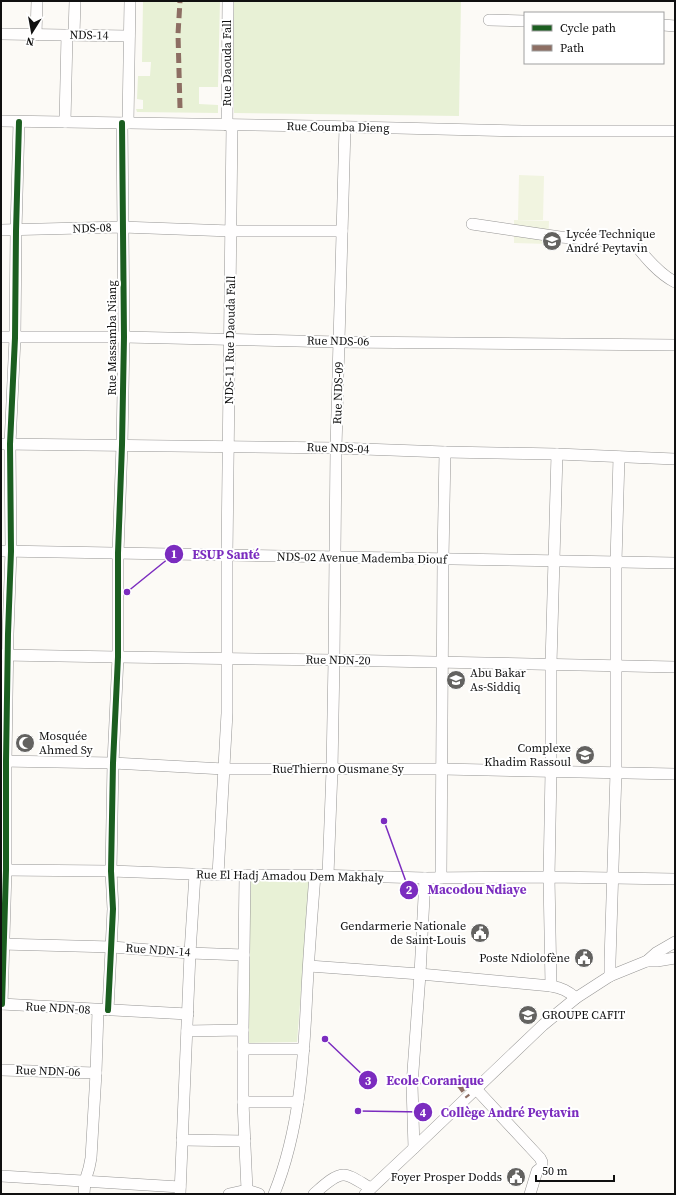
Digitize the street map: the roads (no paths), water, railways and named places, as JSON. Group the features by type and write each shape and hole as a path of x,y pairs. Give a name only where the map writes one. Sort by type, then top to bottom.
{"street":[{"path":"36,35 37,1"},
{"path":"65,122 75,1"},
{"name":"Rue Massamba Niang","path":"84,1194 84,1181 91,1158 96,1073 112,947 113,909 111,871 113,763 118,657 118,553 124,336 122,227 130,1"},
{"name":"Rue Daouda Fall","path":"228,1 230,125"},
{"path":"489,20 524,21"},
{"path":"664,25 675,26"},
{"name":"NDS-14","path":"1,34 129,36"},
{"name":"Rue Coumba Dieng","path":"1,121 516,131 675,131"},
{"path":"1,1004 4,870 3,761 6,551 5,444 15,338 19,122"},
{"name":"NDS-11 Rue Daouda Fall","path":"218,875 227,713 226,658 231,231 230,125"},
{"name":"Rue NDS-09","path":"328,875 332,770 336,448 345,127"},
{"path":"472,224 560,237 634,243 644,256 668,279 675,282"},
{"name":"NDS-08","path":"1,230 122,227 231,231 342,231"},
{"name":"Rue NDS-06","path":"1,337 124,336 339,342 675,345"},
{"name":"Rue NDS-04","path":"5,444 336,448 675,459"},
{"path":"441,878 445,452"},
{"path":"551,986 549,877 551,664 557,454"},
{"path":"610,976 616,772 615,665 619,457"},
{"name":"NDS-02 Avenue Mademba Diouf","path":"6,551 675,563"},
{"name":"Rue NDN-20","path":"4,655 675,667"},
{"name":"RueThierno Ousmane Sy","path":"3,761 113,763 224,769 551,771 675,774"},
{"name":"Rue El Hadj Amadou Dem Makhaly","path":"4,870 425,878 549,877 675,879"},
{"path":"1,1176 84,1181 180,1191 190,953 195,874"},
{"path":"244,875 243,1102 247,1190"},
{"path":"274,1194 291,1139 298,1102 304,1049 315,875"},
{"path":"414,1148 412,1085 425,878"},
{"path":"314,1194 335,1177 342,1174 348,1176 368,1191 543,1025 576,998 610,976 647,960 675,942"},
{"name":"Rue NDN-14","path":"3,944 112,947 190,953 244,955"},
{"path":"647,960 657,961 675,958"},
{"path":"309,966 551,986 562,988 576,998"},
{"name":"Rue NDN-08","path":"1,1004 188,1014"},
{"path":"187,1031 243,1030"},
{"path":"243,1049 304,1049"},
{"name":"Rue NDN-06","path":"1,1070 96,1073"},
{"path":"476,1089 540,1158 542,1167 537,1171 530,1194"},
{"path":"243,1102 298,1102"},
{"path":"182,1140 245,1141"},
{"path":"229,1194 247,1190 259,1194"}],"place":[{"name":"Lycée Technique André Peytavin","path":"552,241"},
{"name":"ESUP Santé","path":"127,592"},
{"name":"Abu Bakar As-Siddiq","path":"456,680"},
{"name":"Mosquée Ahmed Sy","path":"25,743"},
{"name":"Complexe Khadim Rassoul","path":"585,755"},
{"name":"Macodou Ndiaye","path":"384,821"},
{"name":"Gendarmerie Nationale de Saint-Louis","path":"480,933"},
{"name":"Poste Ndiolofène","path":"584,958"},
{"name":"GROUPE CAFIT","path":"528,1015"},
{"name":"Ecole Coranique","path":"325,1039"},
{"name":"Collège André Peytavin","path":"358,1111"},
{"name":"Foyer Prosper Dodds","path":"516,1177"}]}
